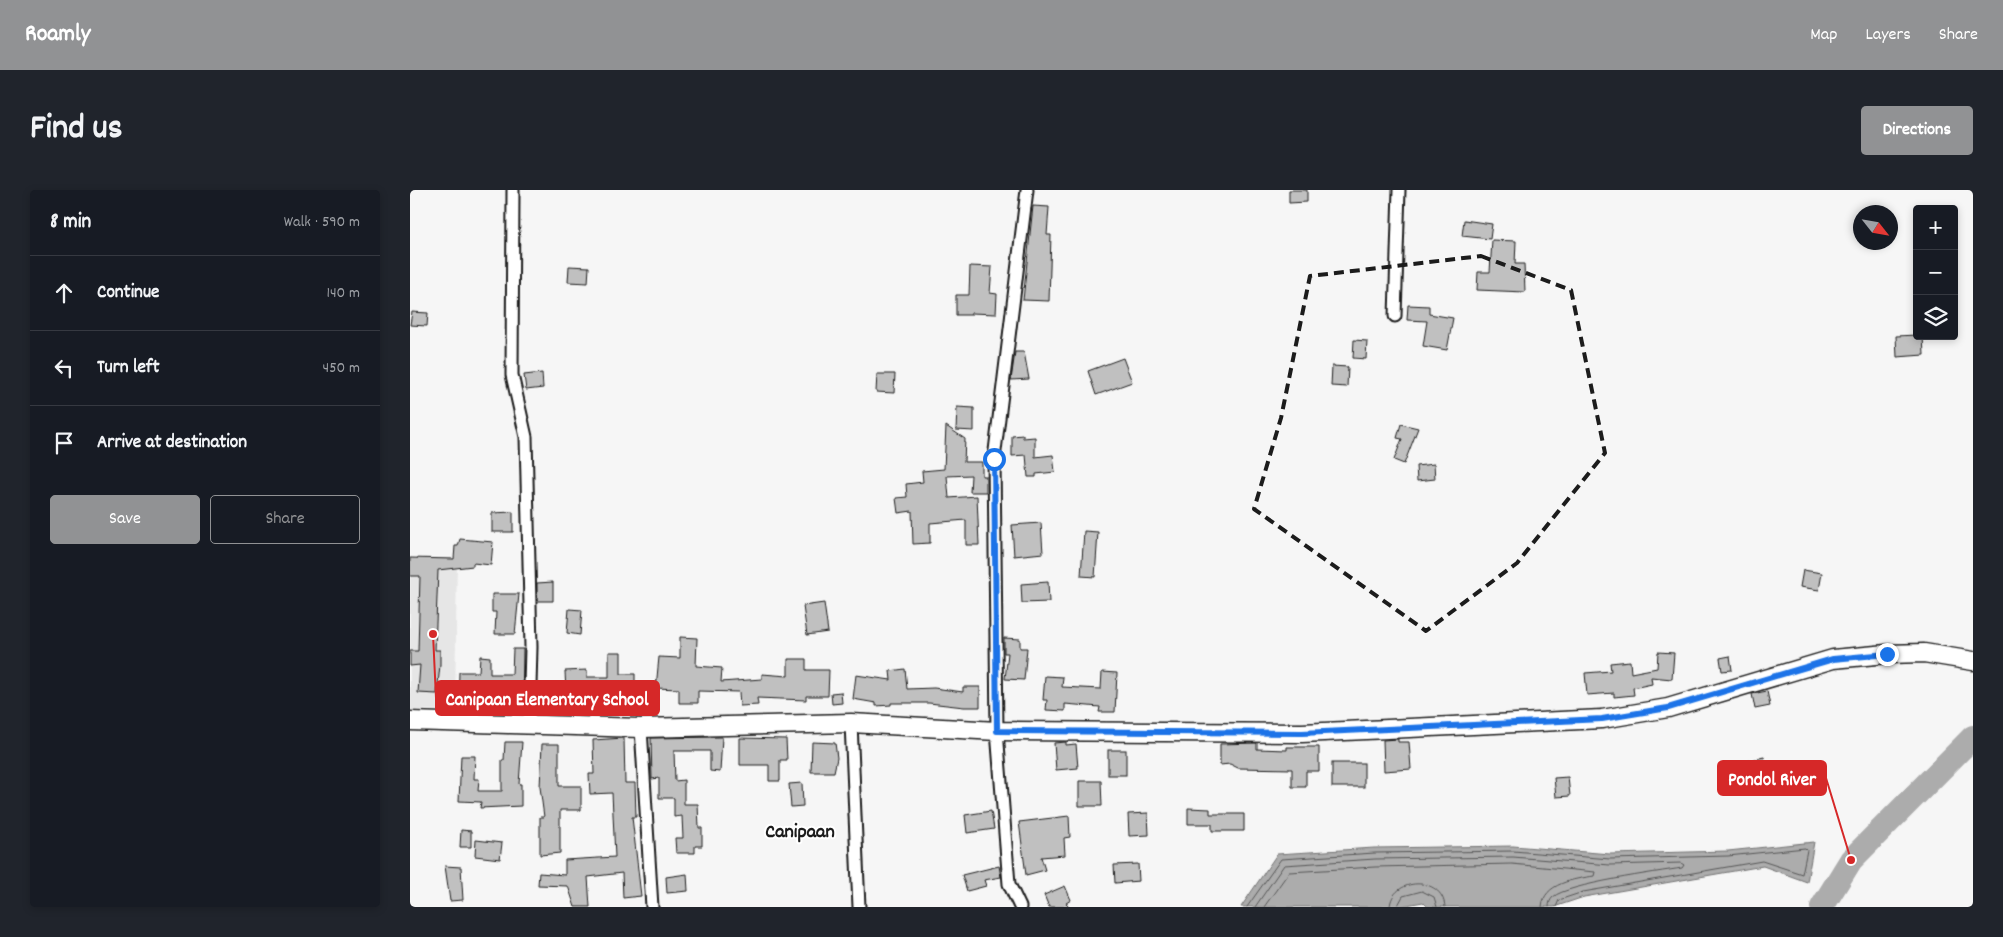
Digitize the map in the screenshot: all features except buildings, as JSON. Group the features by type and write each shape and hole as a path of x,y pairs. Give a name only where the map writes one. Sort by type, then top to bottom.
{"main road":[{"path":"410,722 641,728 851,723 997,731 1302,733 1602,719 1668,708 1833,659 1924,653 1969,660"}],"street":[{"path":"513,190 512,375 526,437 531,647 529,725"},
{"path":"1020,907 1009,884 997,731 994,459 1027,190"},
{"path":"1395,316 1399,190"},
{"path":"851,723 858,907"},
{"path":"641,728 652,907"}],"highlighted area":[{"path":"1481,256 1571,290 1605,453 1517,563 1426,631 1254,509 1281,418 1310,276"}],"shaded area":[{"path":"410,558 457,558 455,710 410,710"}],"water":[{"path":"1814,842 1807,882 1763,866 1584,897 1554,907 1428,907 1423,902 1396,907 1241,907 1277,854 1374,848 1513,846 1610,854 1728,851"}],"waterway":[{"path":"1822,907 1851,860 1973,737"}],"place":[{"name":"Canipaan Elementary School","path":"433,634"},
{"name":"Pondol River","path":"1851,860"}],"district":[{"name":"Canipaan","path":"800,830"}],"route":[{"path":"994,459 997,731 1302,733 1602,719 1668,708 1833,659 1887,654"}]}
